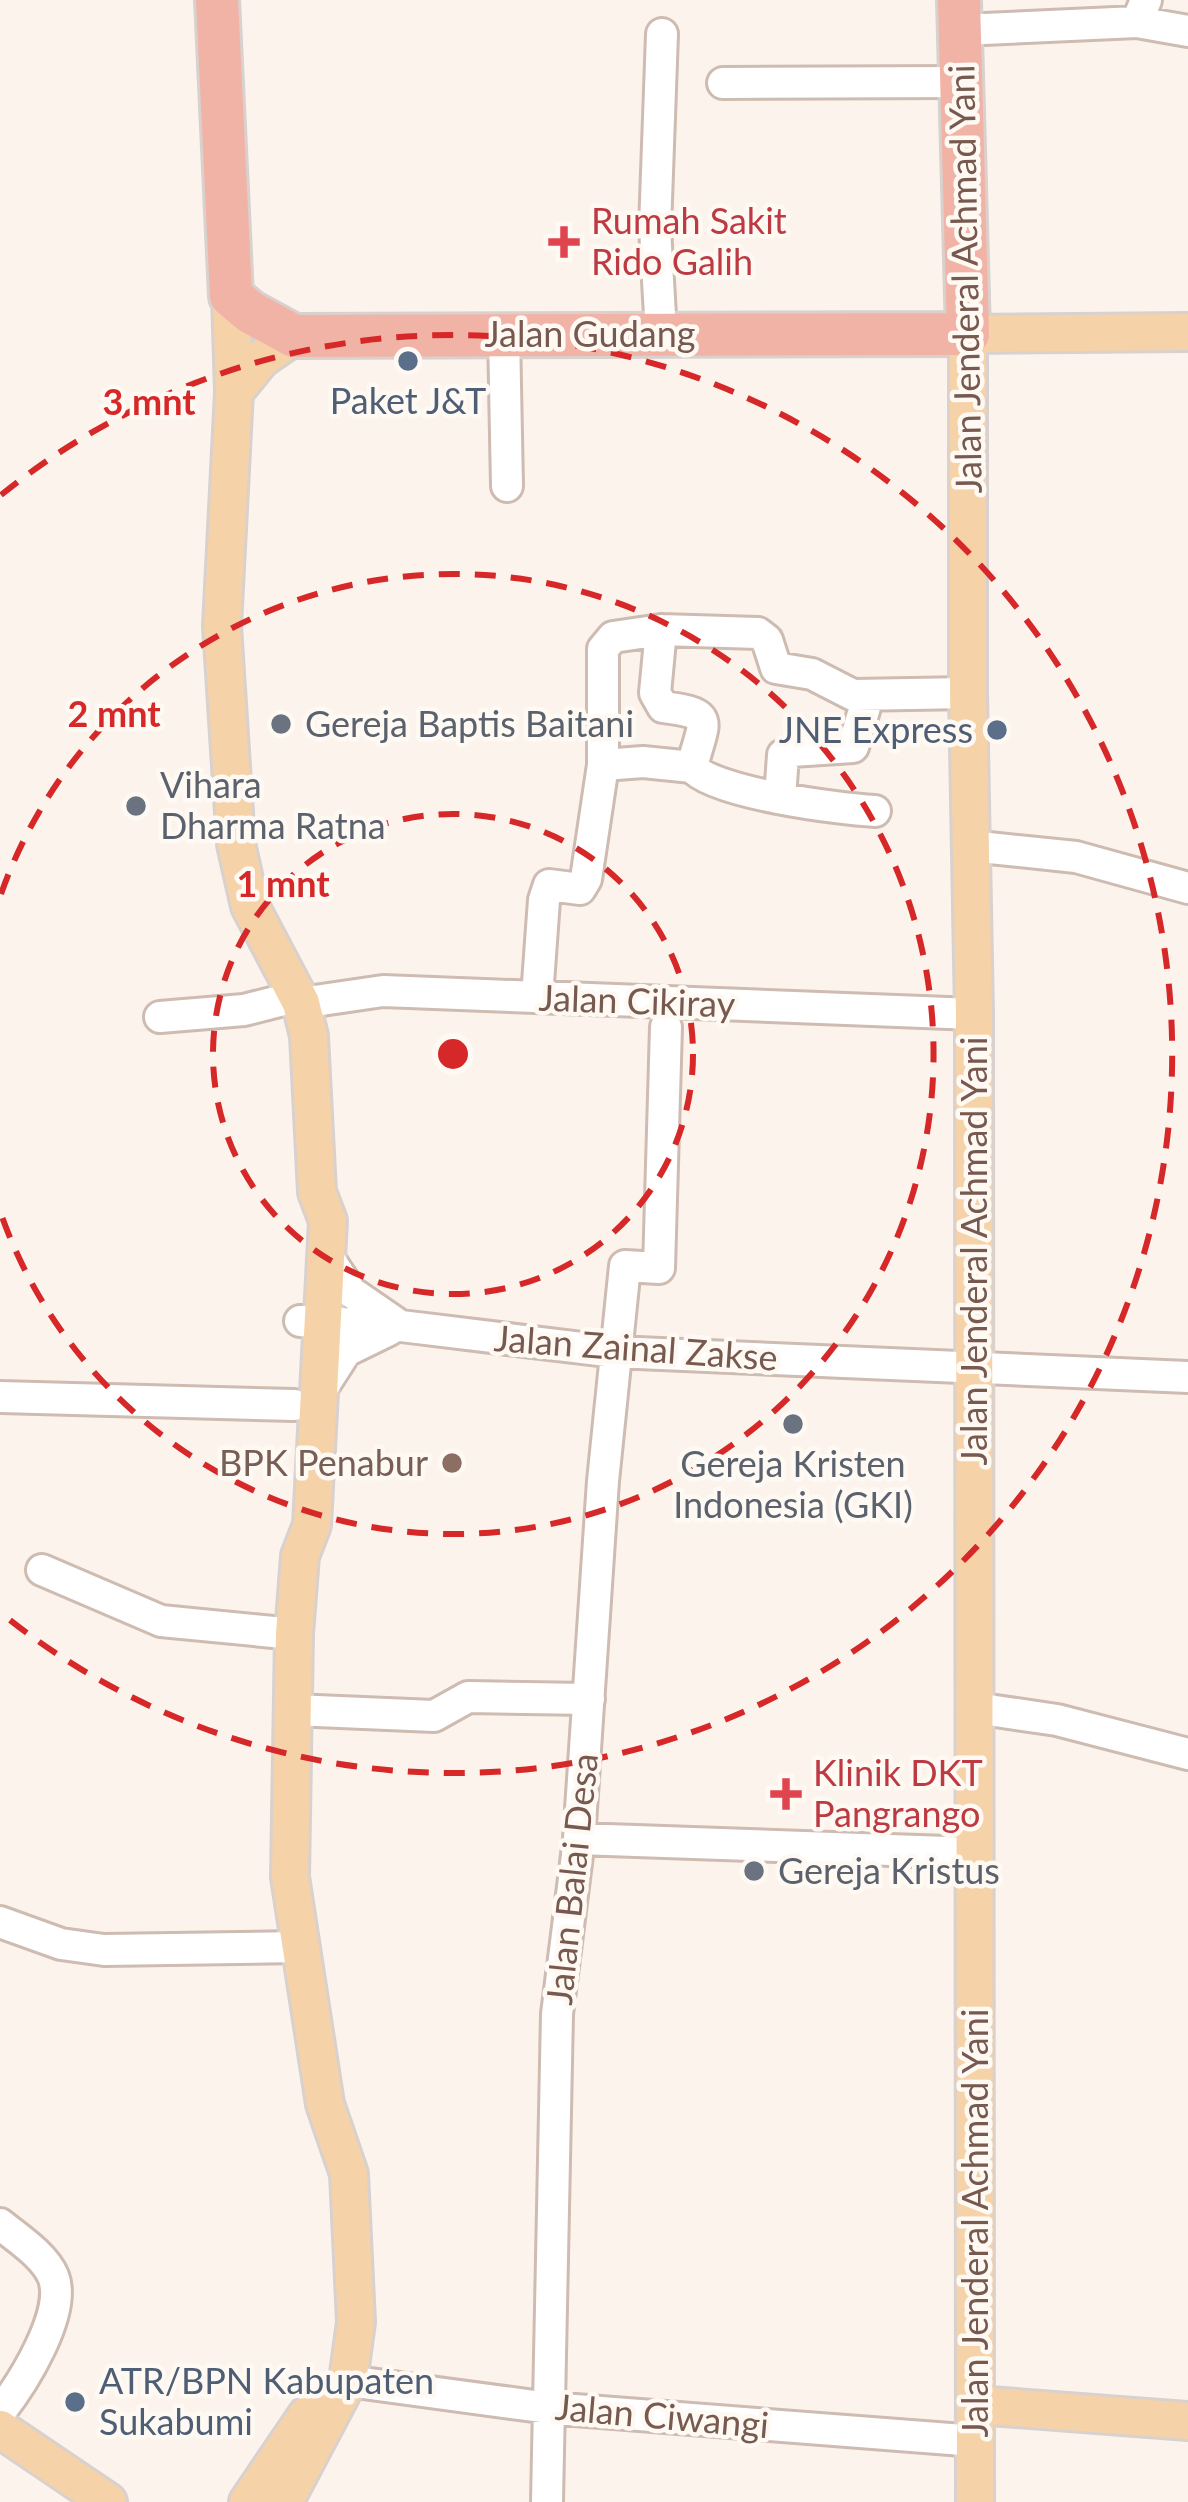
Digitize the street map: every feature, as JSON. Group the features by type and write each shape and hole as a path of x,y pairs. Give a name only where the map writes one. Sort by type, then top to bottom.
{"highway":[{"path":"218,0 231,296 265,322 294,336"},
{"name":"Jalan Jenderal Achmad Yani","path":"960,15 968,334"},
{"name":"Jalan Gudang","path":"294,336 968,334"}],"main road":[{"path":"231,296 234,392 222,626 236,844 250,906 300,1000 308,1036 317,1192 328,1221 327,1256 311,1323"},
{"path":"968,334 1188,332"},
{"name":"Jalan Jenderal Achmad Yani","path":"968,334 976,2502"},
{"path":"234,392 261,359 294,336"},
{"path":"284,2502 348,2381 356,2322 349,2174 335,2141 298,1947 290,1877 300,1556 294,1517 311,1323 305,1228 317,1192"},
{"path":"248,2502 297,2433 330,2362 335,2320 330,2173 335,2141"},
{"path":"976,2423 1188,2421"},
{"path":"0,2429 109,2502"}],"street":[{"path":"960,15 1142,11 1188,31"},
{"path":"661,333 655,227 662,34"},
{"path":"723,83 961,82"},
{"path":"504,334 507,486"},
{"path":"537,997 544,900 550,885 580,889 584,885 603,765 606,643 620,634 661,630 758,633 767,640 772,662 780,670 812,674 841,692 868,697 968,693"},
{"path":"661,630 655,693 659,704 694,710 700,716 692,767"},
{"path":"780,798 783,755 853,747 868,697"},
{"path":"603,765 643,762 692,767 702,777 780,798 875,811"},
{"path":"970,846 1076,857 1188,888"},
{"name":"Jalan Cikiray","path":"160,1017 383,991 974,1014"},
{"name":"Jalan Balai Desa","path":"547,2502 557,2014 579,1838 625,1265 659,1268 666,1027"},
{"path":"327,1256 351,1292 400,1326"},
{"name":"Jalan Zainal Zakse","path":"311,1323 400,1326 615,1352 1188,1377"},
{"path":"0,1397 306,1400 346,1351 400,1326"},
{"path":"43,1570 161,1621 294,1634"},
{"path":"293,1711 434,1716 468,1697 589,1699"},
{"path":"975,1708 1057,1720 1188,1754"},
{"path":"579,1838 665,1845 975,1853"},
{"path":"0,1922 61,1944 104,1950 298,1947"},
{"path":"0,2224 42,2259 57,2294 44,2339 0,2412"},
{"name":"Jalan Ciwangi","path":"348,2381 549,2408 976,2423"}],"place":[{"name":"Rumah Sakit Rido Galih","path":"564,242"},
{"name":"Paket J&T","path":"408,361"},
{"name":"Gereja Baptis Baitani","path":"281,724"},
{"name":"JNE Express","path":"997,730"},
{"name":"Vihara Dharma Ratna","path":"136,806"},
{"name":"Gereja Kristen Indonesia (GKI)","path":"793,1424"},
{"name":"BPK Penabur","path":"452,1463"},
{"name":"Klinik DKT Pangrango","path":"786,1794"},
{"name":"Gereja Kristus","path":"754,1871"},
{"name":"ATR/BPN Kabupaten Sukabumi","path":"75,2402"}]}
